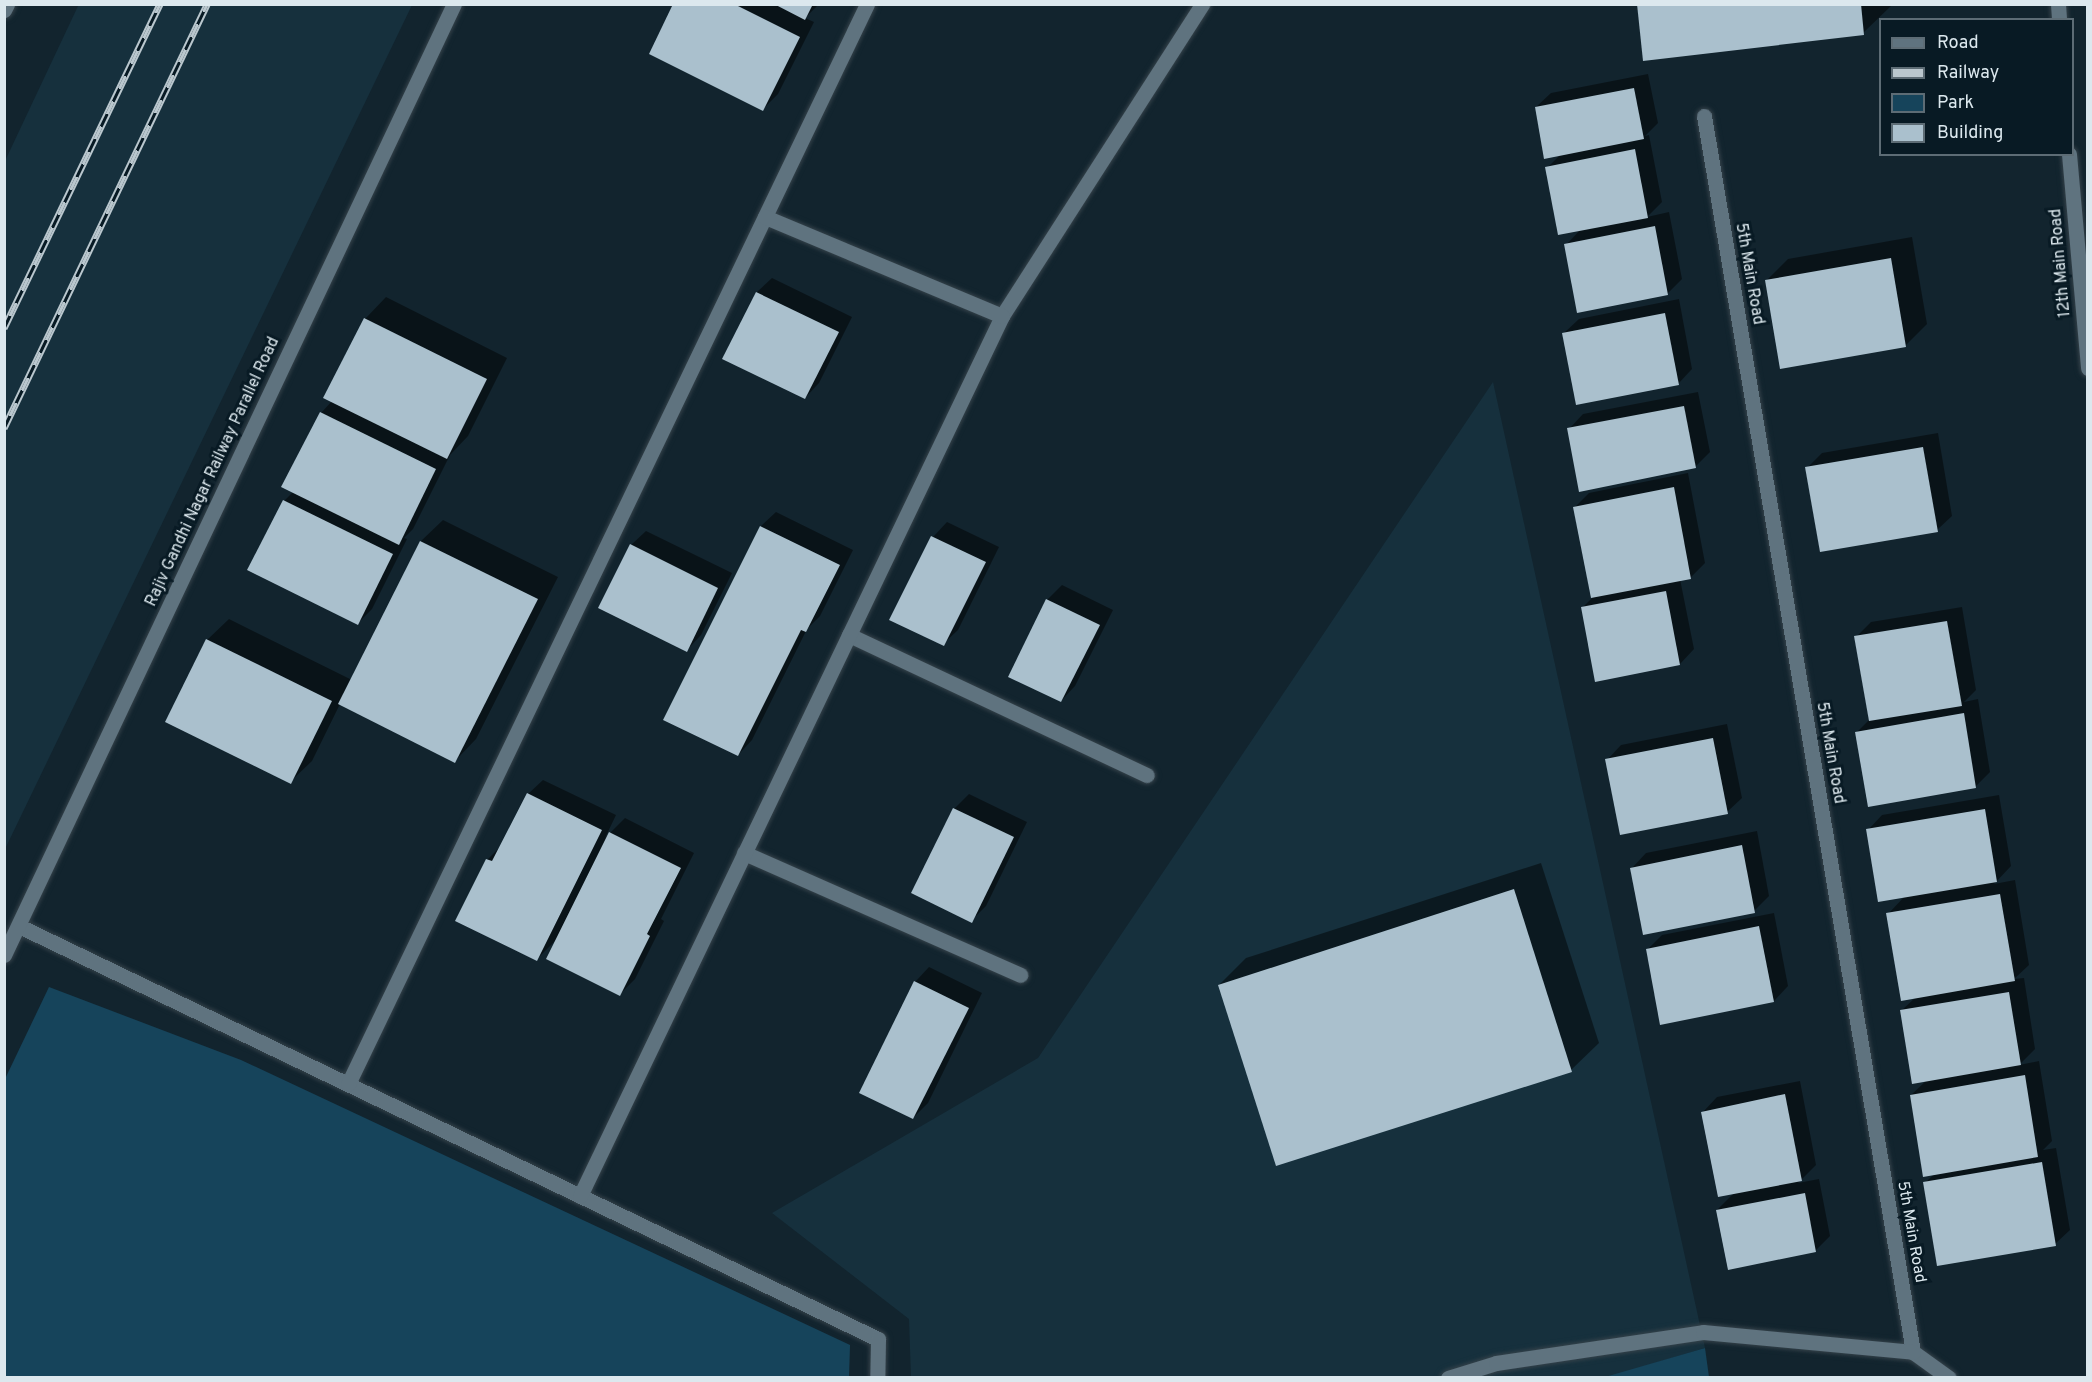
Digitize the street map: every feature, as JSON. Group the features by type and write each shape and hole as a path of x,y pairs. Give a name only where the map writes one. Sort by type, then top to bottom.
{"street":[{"path":"4,10 7,4"},
{"name":"Rajiv Gandhi Nagar Railway Parallel Road","path":"4,955 454,4"},
{"path":"348,1084 867,4"},
{"path":"580,1196 1002,316 1202,4"},
{"name":"5th Main Road","path":"1704,116 1913,1352"},
{"name":"12th Main Road","path":"2070,156 2088,368"},
{"path":"765,217 1002,316"},
{"path":"849,635 1147,775"},
{"path":"744,853 1020,975"},
{"path":"19,926 878,1339 877,1377"},
{"path":"1448,1377 1496,1363 1703,1332 1913,1352 1949,1377"}],"shaded area":[{"path":"79,4 412,5 5,849 5,161"},
{"path":"1493,382 1705,1348 1605,1378 911,1377 909,1319 772,1213 1038,1058"}],"green space":[{"path":"49,987 241,1060 850,1345 849,1377 5,1377 5,1079"},
{"path":"1705,1348 1709,1377 1605,1377"}],"building":[{"path":"673,4 734,4 800,37 763,111 649,54"},
{"path":"774,4 813,4 805,20"},
{"path":"1637,4 1861,4 1864,35 1643,61"},
{"path":"1634,88 1644,139 1544,159 1535,107"},
{"path":"1635,149 1648,218 1558,235 1545,167"},
{"path":"1655,226 1668,295 1577,313 1564,244"},
{"path":"1891,258 1906,347 1780,369 1765,280"},
{"path":"756,292 839,332 805,399 722,359"},
{"path":"1665,313 1679,385 1576,405 1562,333"},
{"path":"364,318 487,379 447,459 323,398"},
{"path":"1684,406 1696,468 1579,492 1567,428"},
{"path":"320,412 436,469 399,545 281,487"},
{"path":"1923,447 1938,532 1820,552 1805,467"},
{"path":"1674,487 1691,579 1591,598 1573,507"},
{"path":"283,500 393,554 358,625 247,570"},
{"path":"760,526 840,565 806,632 801,630 738,756 663,720"},
{"path":"931,536 986,562 944,646 889,620"},
{"path":"420,541 538,599 455,763 338,704"},
{"path":"630,544 718,588 687,652 598,608"},
{"path":"1666,591 1680,665 1595,682 1581,607"},
{"path":"1046,599 1100,625 1061,702 1008,677"},
{"path":"1947,621 1962,706 1869,721 1854,636"},
{"path":"206,639 332,701 291,784 165,722"},
{"path":"1964,713 1976,788 1868,807 1855,732"},
{"path":"1713,738 1728,814 1620,835 1605,759"},
{"path":"527,793 602,830 537,961 455,921 486,859 492,861"},
{"path":"953,808 1014,837 972,923 911,893"},
{"path":"1985,809 1997,882 1878,902 1866,829"},
{"path":"609,832 681,868 647,934 650,936 620,996 546,959"},
{"path":"1742,845 1755,913 1643,935 1630,868"},
{"path":"1514,889 1572,1072 1276,1166 1218,985"},
{"path":"2000,894 2015,981 1901,1001 1886,913"},
{"path":"1759,926 1774,1002 1660,1025 1646,949"},
{"path":"914,981 969,1008 913,1119 859,1093"},
{"path":"2009,992 2021,1065 1912,1084 1900,1010"},
{"path":"2025,1075 2038,1157 1923,1177 1910,1095"},
{"path":"1785,1094 1802,1181 1718,1197 1701,1112"},
{"path":"2042,1162 2056,1246 1937,1266 1923,1182"},
{"path":"1805,1193 1816,1252 1728,1270 1716,1210"}],"railway":[{"path":"4,328 160,4"},
{"path":"4,428 207,4"}]}
